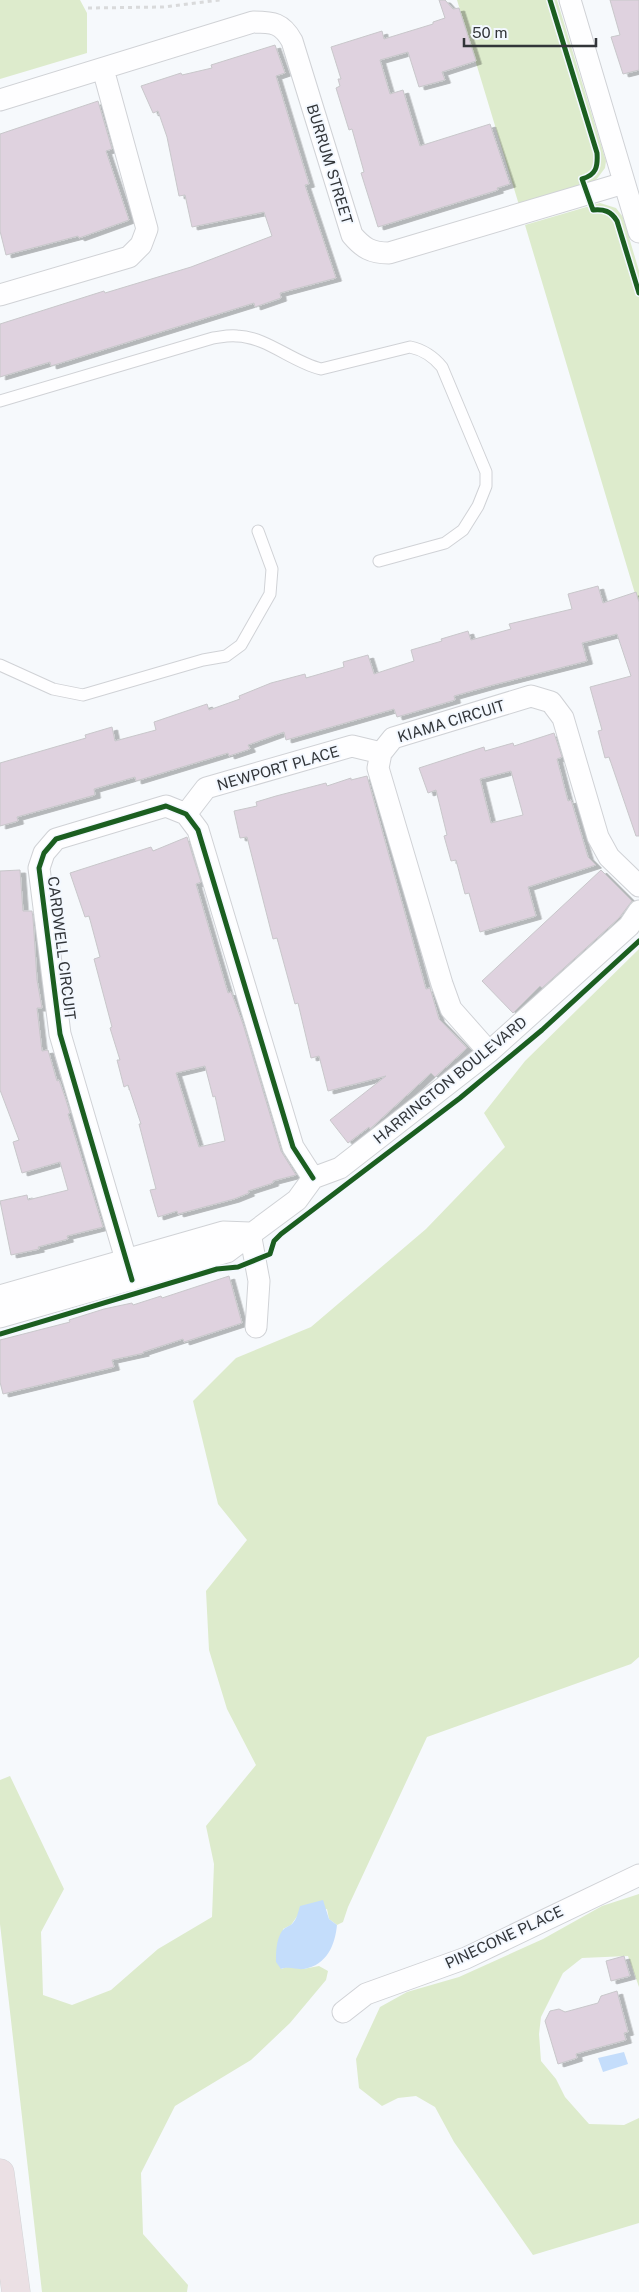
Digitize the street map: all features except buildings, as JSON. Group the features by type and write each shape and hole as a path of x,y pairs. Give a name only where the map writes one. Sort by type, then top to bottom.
{"highway":[{"path":"0,2173 16,2292"}],"street":[{"path":"570,0 639,232"},
{"name":"BURRUM STREET","path":"0,100 253,22 268,22 285,29 292,41 352,235 363,248 376,253 390,253 624,183"},
{"path":"0,295 129,257 140,245 147,229 103,69"},
{"name":"KIAMA CIRCUIT","path":"489,1052 451,1009 442,984 378,768 381,753 393,738 531,696 551,702 563,718 598,837 609,857 639,886"},
{"name":"NEWPORT PLACE","path":"186,814 206,788 352,746 381,753"},
{"name":"CARDWELL CIRCUIT","path":"132,1280 60,1034 39,868 44,853 56,839 166,806 186,814"},
{"path":"0,1317 227,1252 250,1233 297,1200 313,1178 293,1147 198,830 186,814"},
{"name":"HARRINGTON BOULEVARD","path":"313,1178 340,1168 489,1052 628,926 639,912"},
{"path":"0,1296 222,1232 250,1233"},
{"path":"250,1233 259,1281 256,1327"},
{"name":"PINECONE PLACE","path":"343,2012 366,1994 466,1958 639,1875"}],"lane":[{"path":"0,401 213,338 237,336 257,340 307,365 321,368 410,347 420,349 434,358 442,367 486,472 486,486 478,506 463,530 445,543 379,561"},
{"path":"0,665 52,688 83,694 202,660 226,656 242,645 270,594 272,569 258,531"}],"path":[{"path":"88,8 163,7 220,0"}],"green space":[{"path":"0,0 80,0 87,13 87,53 0,79"},
{"path":"457,0 557,0 606,161 605,168 593,184 519,205"},
{"path":"600,203 616,208 623,217 639,271 639,607 525,225"},
{"path":"639,949 639,1657 631,1664 427,1737 348,1907 343,1922 337,1925 329,1919 327,1909 298,1915 291,1925 283,1929 281,1969 290,1966 303,1969 319,1966 328,1971 326,1980 290,2023 251,2060 175,2106 141,2173 143,2234 188,2285 187,2292 42,2292 0,1924 0,1780 10,1776 64,1889 41,1932 43,1995 72,2005 111,1990 158,1949 212,1917 214,1864 206,1826 256,1765 227,1709 209,1650 206,1591 247,1540 218,1504 193,1401 236,1358 311,1327 426,1229 505,1147 484,1113 525,1061"},
{"path":"639,1894 639,1987 628,1956 582,1958 563,1973 541,2017 539,2034 541,2061 556,2079 565,2097 589,2124 624,2125 639,2118 639,2223 533,2255 454,2142 435,2107 416,2096 398,2098 382,2106 359,2088 356,2059 380,2007 407,1992 459,1977 543,1939 602,1906"}],"water":[{"path":"323,1900 329,1919 337,1925 332,1947 324,1959 312,1967 281,1969 276,1962 276,1954 277,1942 282,1931 294,1922 300,1906"},
{"path":"624,2052 628,2064 603,2072 598,2058"}],"cycle path":[{"path":"550,0 597,153 595,170 582,179 593,210 607,211 617,221 639,293"},
{"path":"132,1280 60,1034 39,868 44,853 56,839 166,806 186,814 198,830 293,1147 313,1178"},
{"path":"0,1334 217,1269 238,1267 270,1254 274,1241 281,1234 460,1098 542,1030 639,941"}]}
